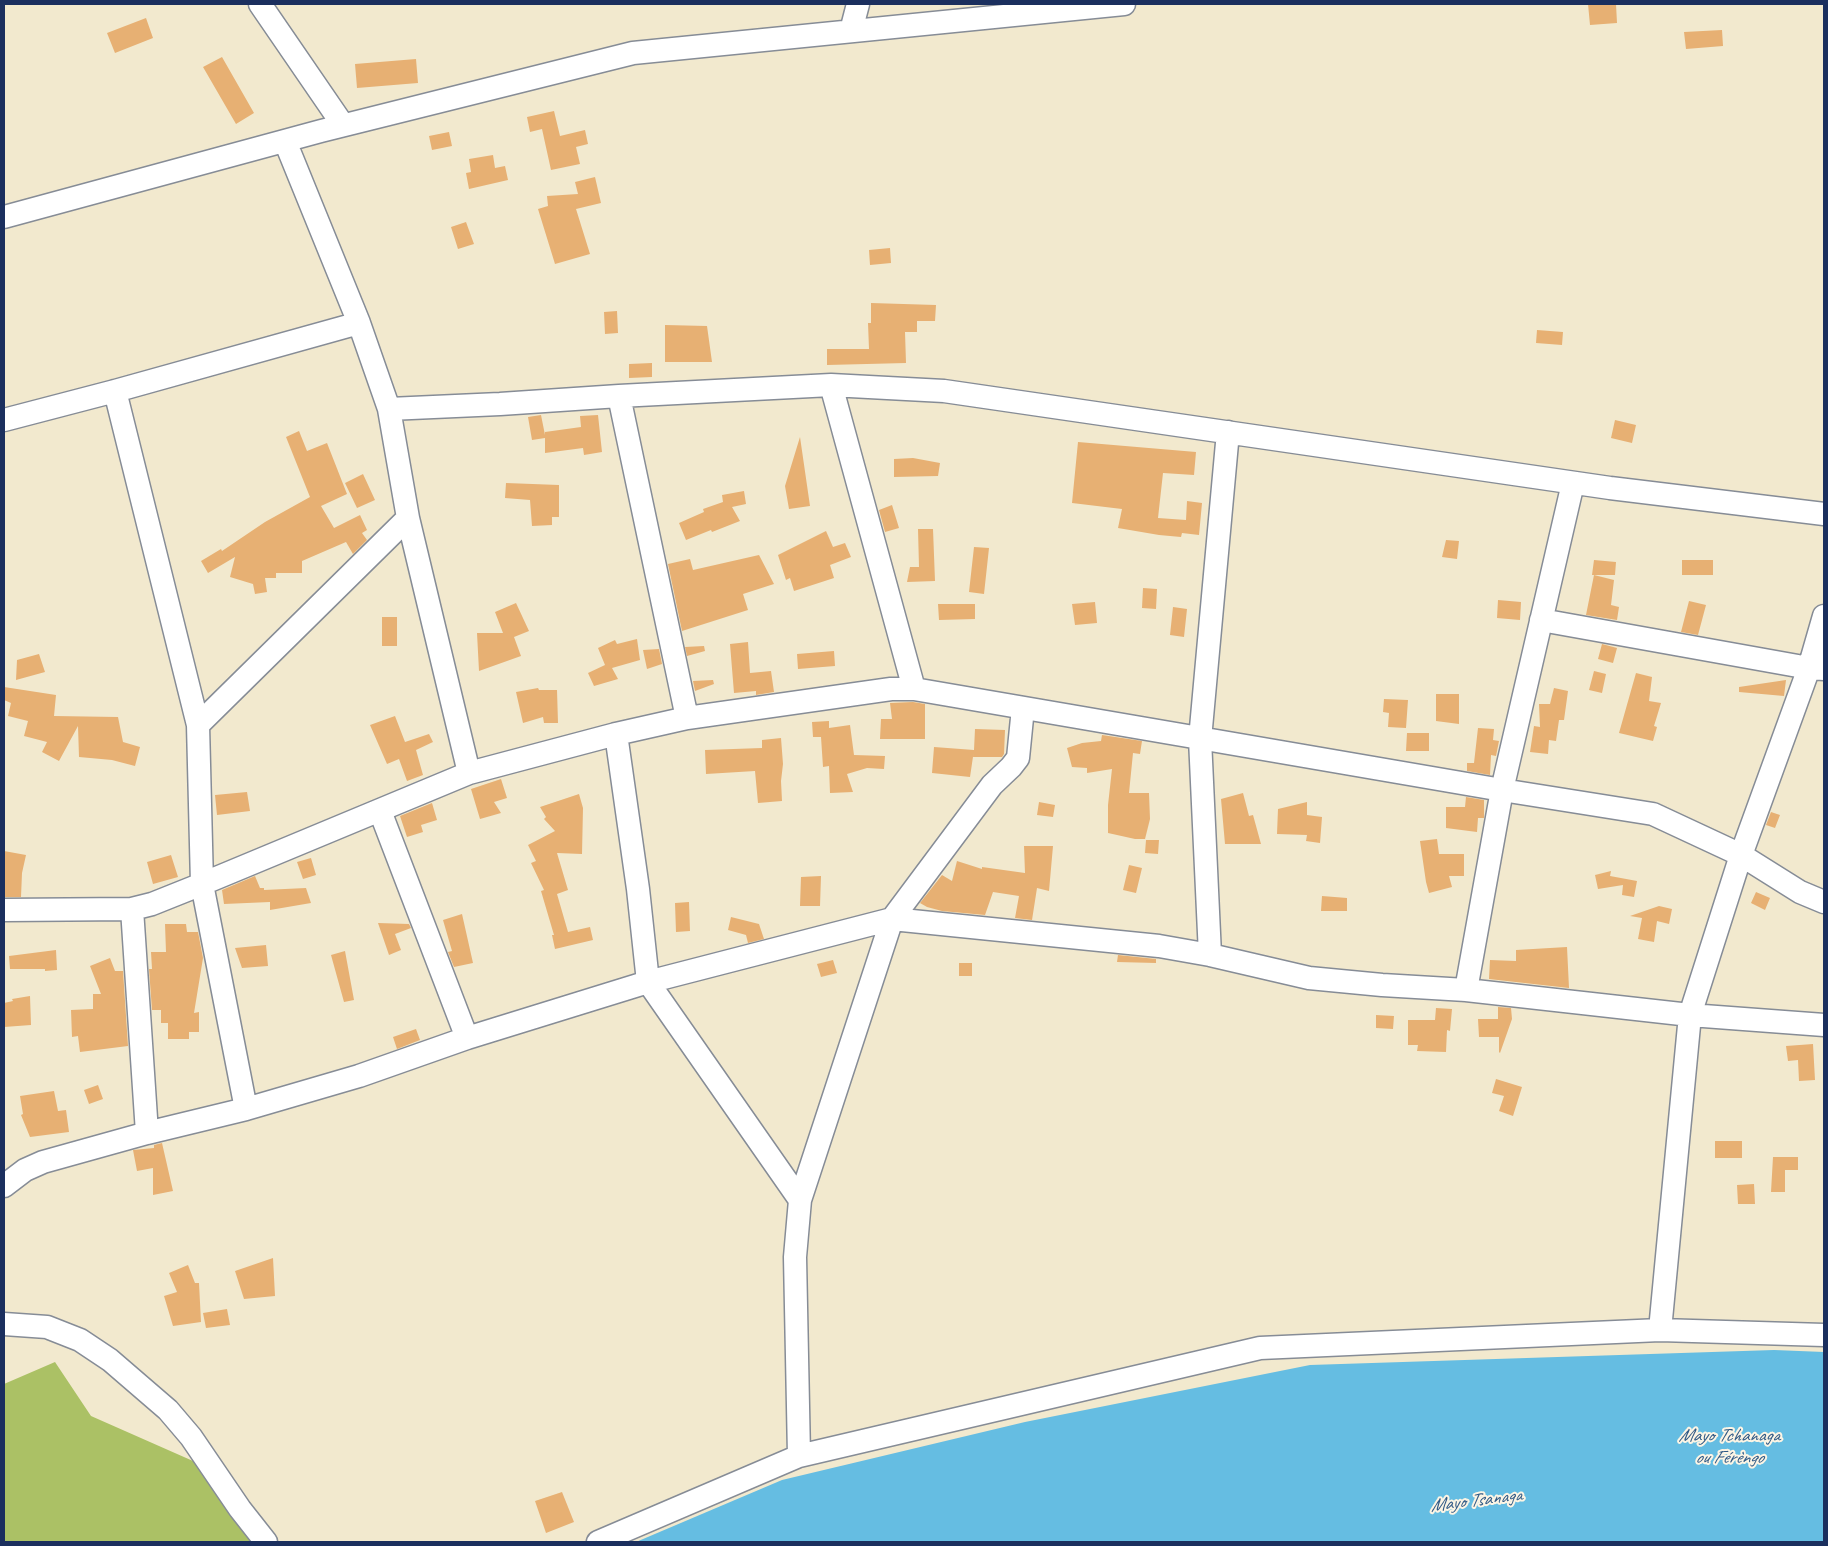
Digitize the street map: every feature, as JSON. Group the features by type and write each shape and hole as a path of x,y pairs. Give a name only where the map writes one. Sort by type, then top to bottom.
{"street":[{"path":"260,4 343,126"},
{"path":"851,31 858,4"},
{"path":"4,217 285,141 633,53 1124,4"},
{"path":"285,141 359,323 388,409 408,518 469,773"},
{"path":"4,420 359,323"},
{"path":"388,409 831,385 944,391 1573,482 1824,514"},
{"path":"831,385 914,689"},
{"path":"115,391 198,725 202,884 246,1109"},
{"path":"619,396 686,718"},
{"path":"1210,955 1200,739 1228,432"},
{"path":"1466,990 1502,790 1573,482"},
{"path":"198,725 408,518"},
{"path":"1660,1330 1690,1015 1741,855 1817,668 1824,616"},
{"path":"1541,620 1817,668"},
{"path":"4,910 132,910 202,884 469,773 616,734 686,718 891,689 914,689 1200,739 1653,814 1741,855 1800,892 1824,902"},
{"path":"799,1456 794,1258 800,1200 892,919 992,785 1011,768 1018,758 1023,708"},
{"path":"616,734 638,889 648,982 800,1200"},
{"path":"380,810 467,1038"},
{"path":"132,910 147,1133"},
{"path":"4,1186 25,1170 43,1162 147,1133 246,1109 359,1076 467,1038 648,982 892,919 1159,946 1210,955 1309,978 1466,990 1690,1015 1824,1025"},
{"path":"4,1324 47,1327 80,1340 110,1360 168,1410 191,1437 240,1509 266,1542"},
{"path":"598,1542 799,1456 1260,1348 1660,1330 1824,1335"}],"green space":[{"path":"55,1362 91,1416 227,1476 274,1542 4,1542 4,1384"}],"water":[{"name":"Mayo Tchanaga ou Férèngo","path":"1774,1350 1824,1352 1824,1542 636,1542 782,1480 1025,1422 1310,1365"}],"building":[{"path":"1588,4 1616,4 1617,23 1590,25"},
{"path":"146,18 153,38 115,53 107,33"},
{"path":"1722,30 1723,46 1686,49 1684,32"},
{"path":"222,57 254,113 236,124 203,67"},
{"path":"416,59 418,83 357,88 355,64"},
{"path":"554,111 560,136 585,130 588,144 576,147 580,164 551,170 542,129 530,132 527,117"},
{"path":"449,132 452,146 432,150 429,136"},
{"path":"493,155 495,168 505,166 508,180 469,189 466,173 471,172 469,159"},
{"path":"595,177 601,203 576,209 590,254 555,264 538,209 548,206 547,196 578,194 575,182"},
{"path":"466,222 474,244 458,249 451,227"},
{"path":"890,248 891,263 870,265 869,250"},
{"path":"871,303 936,305 935,321 917,321 917,332 905,332 906,363 827,365 827,349 869,349 868,323 871,323"},
{"path":"617,311 618,333 605,334 604,312"},
{"path":"665,325 707,326 712,362 665,362"},
{"path":"1537,330 1563,332 1562,345 1536,343"},
{"path":"652,363 652,377 629,378 629,364"},
{"path":"541,415 545,435 545,432 581,427 580,416 598,415 602,452 584,455 583,448 545,453 545,438 532,440 528,417"},
{"path":"1615,420 1636,425 1632,443 1611,438"},
{"path":"299,431 307,451 327,443 347,494 321,506 334,528 360,515 367,530 362,533 367,540 353,554 346,542 302,561 302,573 276,573 276,578 265,578 267,592 255,594 253,584 230,577 235,557 208,573 201,561 221,549 222,551 265,522 310,497 286,437"},
{"path":"800,437 810,506 789,509 785,486"},
{"path":"1078,442 1196,452 1194,475 1163,473 1158,518 1186,520 1187,501 1202,503 1199,535 1182,533 1181,537 1118,528 1122,509 1072,503"},
{"path":"913,458 940,463 938,476 894,477 894,459"},
{"path":"363,474 375,500 357,508 345,483"},
{"path":"506,483 559,485 559,517 552,517 552,525 532,526 530,500 505,498"},
{"path":"744,491 746,504 732,507 740,521 686,540 679,523 704,512 703,509 723,502 722,495"},
{"path":"892,505 899,528 885,532 879,510"},
{"path":"918,529 933,529 935,581 907,582 910,567 919,567"},
{"path":"826,531 833,547 845,543 851,557 830,565 834,578 794,591 790,578 786,580 778,555"},
{"path":"1446,540 1459,541 1457,559 1442,557"},
{"path":"974,547 989,548 984,594 969,592"},
{"path":"759,555 774,584 743,594 748,610 682,631 668,564 690,559 693,570"},
{"path":"1594,560 1616,562 1615,575 1592,575"},
{"path":"1682,560 1713,560 1713,575 1682,575"},
{"path":"1594,575 1614,580 1611,605 1619,607 1617,620 1586,615"},
{"path":"1143,588 1157,589 1156,609 1142,608"},
{"path":"1498,600 1521,602 1520,620 1497,618"},
{"path":"1689,601 1706,605 1698,635 1681,632"},
{"path":"1095,602 1097,623 1075,625 1072,604"},
{"path":"516,603 529,631 514,637 521,656 479,671 477,633 503,633 495,612"},
{"path":"938,604 975,604 975,619 939,620"},
{"path":"1173,607 1187,609 1184,637 1170,635"},
{"path":"382,617 397,617 397,646 382,646"},
{"path":"637,639 640,660 612,668 618,679 594,686 588,673 605,665 598,648 615,640 617,644"},
{"path":"748,642 750,673 771,671 774,692 756,695 756,691 734,693 730,644"},
{"path":"1602,644 1617,648 1613,663 1598,659"},
{"path":"704,646 705,651 687,656 685,647"},
{"path":"659,649 662,664 647,669 643,650"},
{"path":"834,651 835,666 798,669 797,654"},
{"path":"39,654 45,672 16,680 17,660"},
{"path":"1594,671 1606,674 1602,693 1589,690"},
{"path":"1636,673 1652,677 1649,701 1661,703 1654,726 1657,727 1653,741 1619,733"},
{"path":"713,680 714,684 695,691 693,681"},
{"path":"1786,680 1784,696 1739,692 1739,687"},
{"path":"4,687 56,695 54,716 118,717 123,742 140,747 135,766 112,760 79,757 78,726 59,761 42,752 47,742 24,736 28,721 8,716 11,703 4,700"},
{"path":"538,688 539,690 557,690 558,723 544,723 543,717 523,723 516,692"},
{"path":"1554,688 1568,691 1564,720 1559,720 1556,741 1549,740 1548,754 1530,752 1534,726 1540,727 1539,704 1550,704"},
{"path":"1436,694 1459,694 1459,724 1436,721"},
{"path":"1384,699 1408,700 1406,728 1388,727 1389,713 1383,712"},
{"path":"913,702 925,704 925,739 880,739 881,719 892,719 890,703"},
{"path":"395,716 405,742 429,734 433,742 416,750 423,775 407,781 399,759 387,764 370,725"},
{"path":"829,721 829,728 850,725 854,755 885,756 884,769 867,768 847,774 853,792 830,793 829,766 823,767 821,737 813,737 812,722"},
{"path":"1478,728 1494,729 1493,740 1499,741 1496,756 1491,755 1490,775 1467,771 1467,763 1474,763"},
{"path":"975,729 1005,730 1004,754 1002,757 973,757"},
{"path":"1407,733 1429,733 1429,751 1406,751"},
{"path":"1102,735 1142,741 1140,754 1133,753 1129,793 1149,793 1150,819 1145,839 1135,839 1108,833 1108,805 1112,769 1087,773 1087,768 1072,767 1067,748 1082,743 1101,741"},
{"path":"781,738 783,764 781,781 782,801 758,803 755,771 706,774 705,750 762,748 762,740"},
{"path":"934,747 974,750 970,777 932,773"},
{"path":"501,779 507,798 494,802 501,813 480,819 471,789"},
{"path":"247,792 250,811 217,815 215,795"},
{"path":"1243,793 1249,816 1253,815 1261,844 1225,844 1221,799"},
{"path":"579,794 583,808 582,854 557,853 568,890 557,894 568,932 590,927 593,940 555,949 552,935 554,935 541,891 544,890 531,863 536,861 528,845 555,831 544,819 546,817 540,807"},
{"path":"1466,797 1484,800 1484,818 1478,818 1477,832 1446,828 1446,807 1465,807"},
{"path":"1039,802 1055,805 1053,817 1037,815"},
{"path":"1307,802 1307,815 1322,817 1320,843 1306,841 1307,835 1277,834 1278,809"},
{"path":"432,803 437,820 421,825 423,832 407,837 400,816"},
{"path":"1771,812 1780,815 1775,828 1766,825"},
{"path":"1437,839 1439,854 1464,854 1464,876 1449,876 1452,887 1429,893 1420,841"},
{"path":"1146,840 1159,840 1158,854 1145,853"},
{"path":"1024,846 1053,846 1049,891 1037,888 1032,920 1015,918 1019,896 993,892 985,915 942,911 920,903 942,875 952,881 957,861 982,869 982,867 1025,873"},
{"path":"4,851 26,855 22,873 21,897 4,897"},
{"path":"171,855 178,877 153,884 147,862"},
{"path":"311,858 316,875 303,879 297,862"},
{"path":"1129,865 1142,868 1136,893 1123,890"},
{"path":"1611,871 1610,876 1637,881 1634,897 1622,895 1623,885 1598,889 1595,875"},
{"path":"255,876 260,888 264,888 264,890 306,888 311,903 270,910 270,902 224,904 222,890"},
{"path":"821,876 820,906 800,906 801,877"},
{"path":"1756,892 1770,898 1765,910 1751,903"},
{"path":"1322,896 1347,898 1347,911 1321,911"},
{"path":"689,902 690,931 676,932 675,903"},
{"path":"1659,906 1672,909 1669,924 1657,921 1654,942 1638,939 1642,918 1630,916"},
{"path":"462,914 473,963 454,967 448,952 452,951 443,920"},
{"path":"731,917 759,924 764,939 748,943 746,935 728,930"},
{"path":"378,923 409,924 411,928 395,934 401,950 389,955"},
{"path":"165,924 186,924 187,932 198,932 203,958 194,1013 199,1012 199,1032 189,1032 189,1039 168,1039 168,1023 161,1023 161,1010 152,1010 149,969 152,969 151,952 166,952"},
{"path":"266,945 268,966 242,968 235,948"},
{"path":"1567,947 1569,988 1489,979 1490,960 1516,961 1516,950"},
{"path":"56,950 57,970 10,969 9,956"},
{"path":"345,951 354,1000 344,1002 331,955"},
{"path":"1118,955 1156,959 1156,963 1117,962"},
{"path":"110,958 115,971 123,971 128,1046 80,1052 78,1036 72,1037 71,1010 93,1009 93,994 101,994 90,966"},
{"path":"833,960 837,973 821,977 817,964"},
{"path":"959,963 972,963 972,976 959,976"},
{"path":"30,996 31,1025 4,1027 4,1003 13,1001 12,999"},
{"path":"1498,1007 1511,1008 1512,1019 1500,1053 1499,1037 1479,1037 1478,1019 1498,1019"},
{"path":"1436,1008 1452,1009 1450,1031 1447,1030 1446,1052 1417,1051 1418,1045 1408,1045 1408,1020 1435,1020"},
{"path":"1376,1015 1394,1016 1393,1029 1376,1028"},
{"path":"416,1029 420,1040 397,1049 393,1037"},
{"path":"1813,1044 1815,1080 1799,1081 1798,1060 1788,1061 1786,1046"},
{"path":"1496,1079 1522,1087 1513,1116 1499,1111 1504,1096 1492,1093"},
{"path":"98,1085 103,1099 89,1104 84,1090"},
{"path":"54,1091 58,1111 66,1110 69,1132 30,1137 21,1115 23,1114 20,1096"},
{"path":"1715,1141 1742,1141 1742,1158 1715,1158"},
{"path":"162,1143 173,1191 153,1195 153,1168 137,1171 133,1150 154,1148 154,1145"},
{"path":"1773,1157 1798,1157 1798,1170 1785,1170 1785,1192 1771,1192"},
{"path":"1754,1184 1755,1204 1738,1204 1737,1185"},
{"path":"273,1258 275,1296 244,1299 235,1271"},
{"path":"188,1265 195,1283 199,1283 201,1322 173,1326 164,1296 177,1292 169,1273"},
{"path":"227,1309 230,1325 206,1328 203,1313"},
{"path":"562,1492 574,1522 546,1533 535,1501"}],"water label":[{"name":"Mayo Tsanaga","path":"1476,1501"}]}
